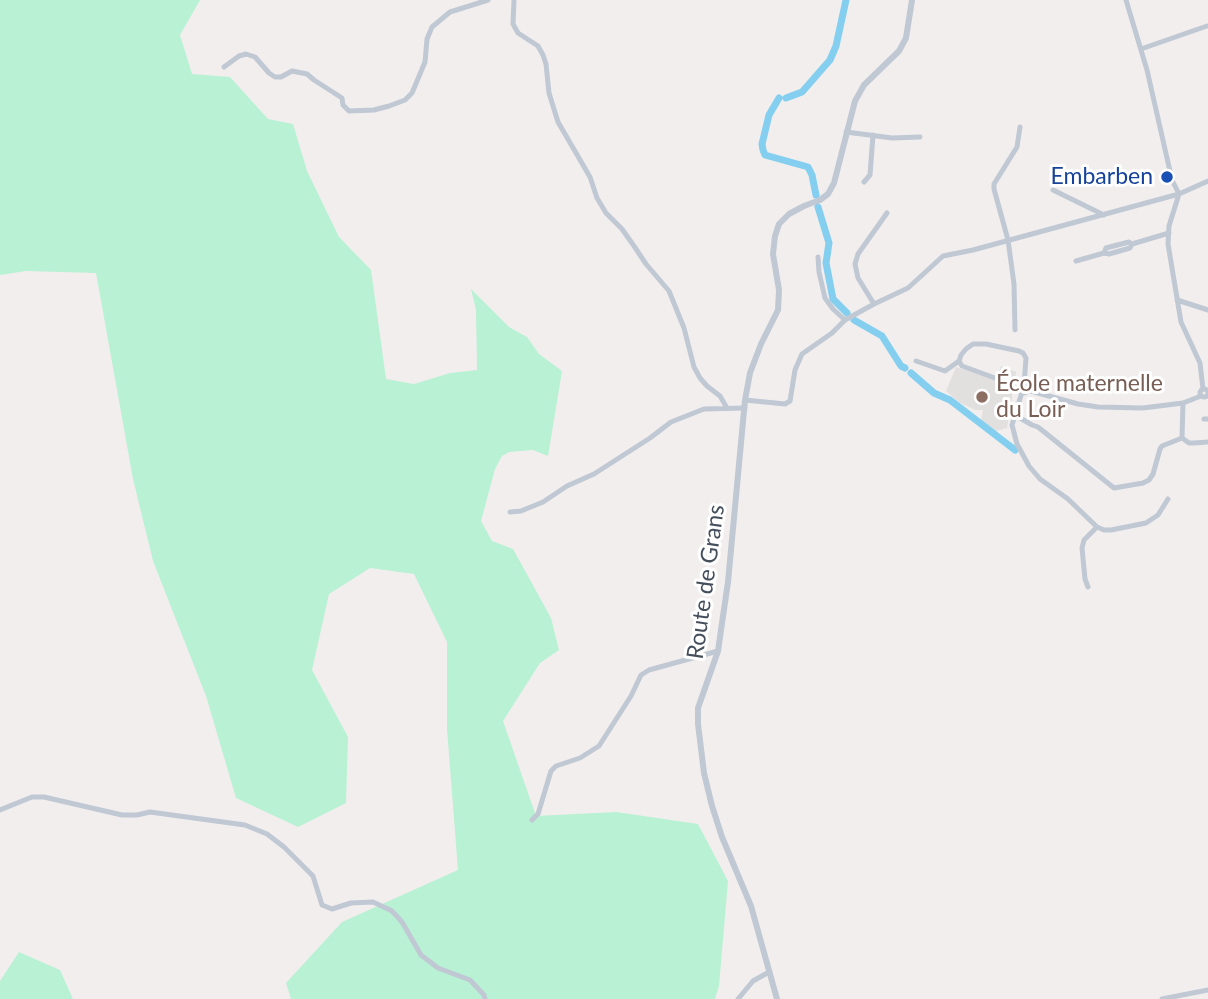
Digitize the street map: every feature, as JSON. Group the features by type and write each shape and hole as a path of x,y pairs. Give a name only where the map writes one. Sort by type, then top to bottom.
{"street":[{"path":"224,66 246,54 255,57 275,77 292,71 307,74 342,98 343,105 349,111 389,107 405,100 412,93 425,62 427,39 432,27 450,12 488,0"},
{"path":"514,0 513,24 518,33 538,46 543,55 549,93 558,122 590,177 597,198 606,213 622,229 646,264 669,290 684,328 694,367 700,378 720,396 727,408"},
{"name":"Route de Grans","path":"777,999 751,906 722,837 704,773 698,708 718,651 750,373 778,310 779,290 773,254 775,236 779,224 789,214 828,194 834,183 855,101 864,85 899,51 906,38 912,0"},
{"path":"1025,389 1078,404 1143,408 1183,403 1205,393 1200,363 1181,322 1168,244 1169,226 1178,194 1172,180 1141,49 1126,0"},
{"path":"1141,49 1207,26"},
{"path":"1015,330 1014,284 1008,240 994,184 1017,147 1020,127"},
{"path":"846,132 892,138 920,136"},
{"path":"864,182 870,175 873,135"},
{"path":"510,512 521,511 543,502 567,486 594,474 671,422 704,409 745,404 785,404 790,401 794,370 802,354 832,333 845,320 908,288 943,256 1104,215 1178,194 1208,181"},
{"path":"1053,190 1104,215"},
{"path":"874,304 859,278 855,264 858,254 887,213"},
{"path":"1076,261 1130,248 1132,244 1169,233"},
{"path":"818,257 825,298 845,320"},
{"path":"1177,300 1208,310"},
{"path":"916,361 945,371 959,362 961,355 973,344 986,344 1023,353 1026,358 1025,389 1012,425 1017,444 1028,466 1040,479 1068,499 1097,527 1111,530 1146,523 1158,515 1168,499"},
{"path":"959,362 962,366 1006,382"},
{"path":"1182,438 1183,403"},
{"path":"1015,415 1038,427 1114,488 1149,480 1162,446 1182,438 1194,443 1208,442"},
{"path":"1088,587 1082,548 1084,540 1097,527"},
{"path":"532,820 538,814 551,771 555,766 580,758 599,746 641,675 649,670 718,651"},
{"path":"0,810 32,797 44,797 122,815 150,812 246,825 268,834 284,846 313,876 322,905 332,909 373,902 392,911 402,922 421,955 438,968 470,980 485,999"},
{"path":"738,999 753,981 769,972"},
{"path":"1162,999 1208,990"}],"shaded area":[{"name":"École maternelle du Loir","path":"1001,366 1016,372 1007,428 996,431 981,421 983,410 975,410 959,402 946,391 956,367 996,380"}],"green space":[{"path":"0,0 200,0 180,35 192,74 230,77 268,119 293,124 307,171 339,237 371,270 386,379 414,384 450,373 477,370 476,310 471,289 509,327 527,337 539,354 562,371 548,456 533,450 509,452 502,456 495,469 481,521 492,541 513,549 551,618 559,650 540,663 503,721 536,816 616,812 698,824 728,881 719,986 715,999 291,999 286,983 342,922 458,870 447,729 447,642 414,574 370,568 329,594 312,670 348,737 346,803 298,827 236,798 206,696 153,561 133,479 96,273 26,271 0,275"},
{"path":"19,952 60,970 73,999 0,999 0,981"}],"waterway":[{"path":"786,98 802,92 830,60 836,46 846,0"},
{"path":"779,98 769,115 763,150 765,155 808,167 816,195"},
{"path":"818,207 829,243 826,263 833,299 847,313"},
{"path":"854,320 882,336 905,368"},
{"path":"911,373 934,393 950,400 1015,450"}],"place":[{"name":"Embarben","path":"1167,177"},
{"name":"École maternelle du Loir","path":"982,397"}]}
